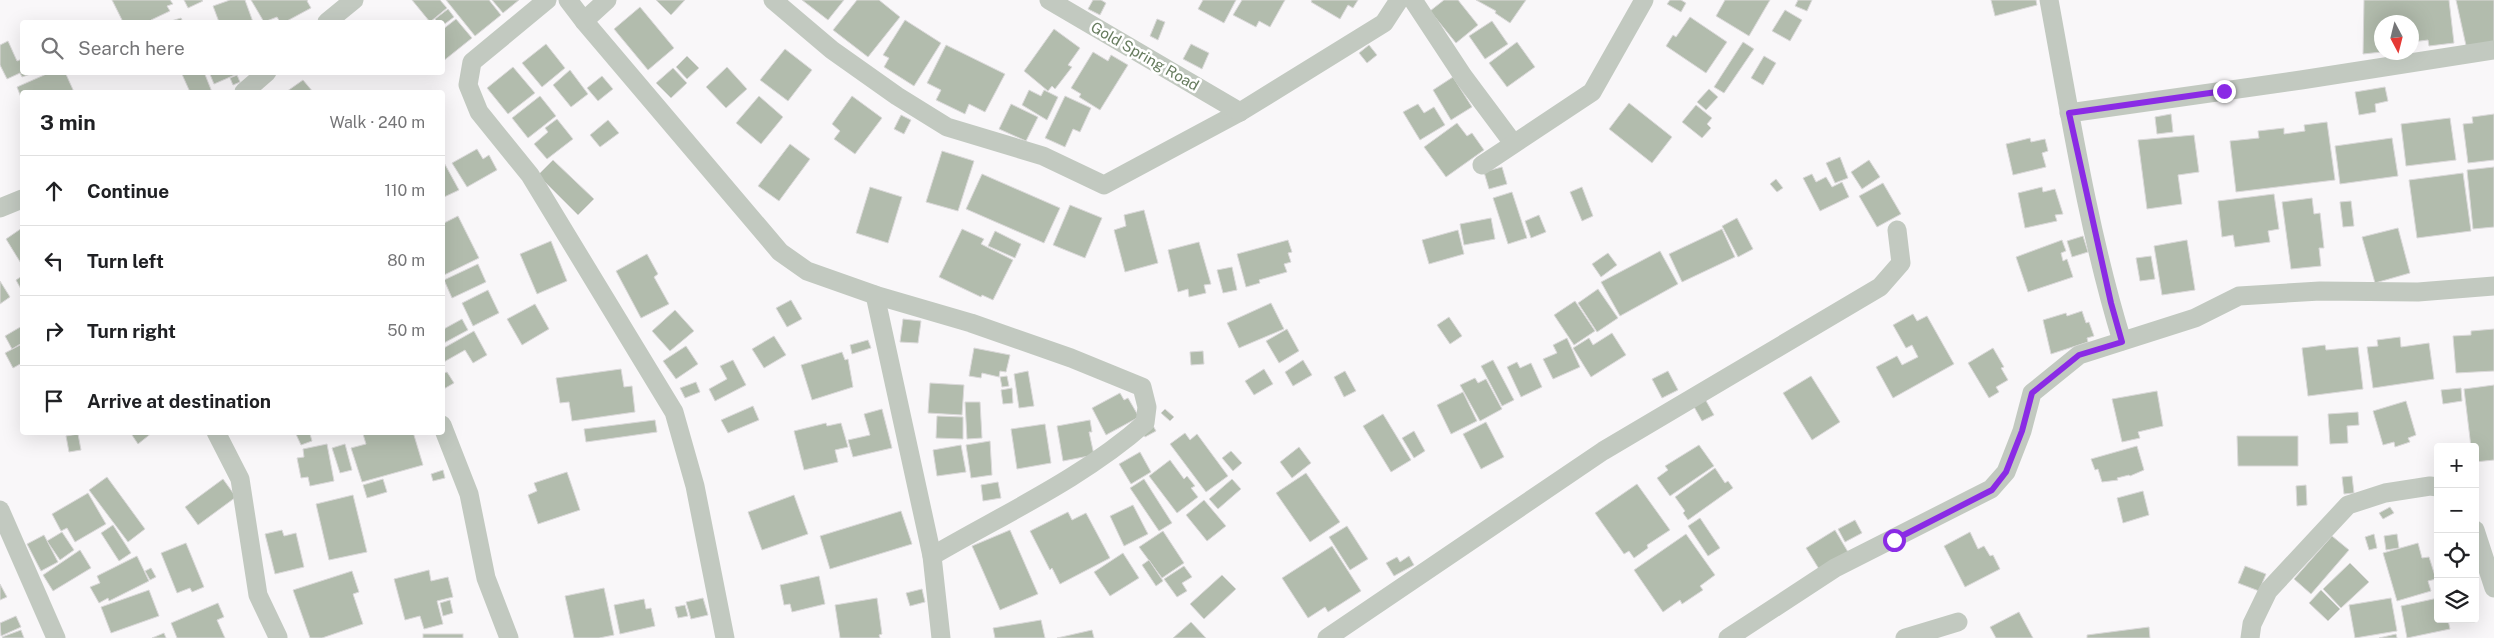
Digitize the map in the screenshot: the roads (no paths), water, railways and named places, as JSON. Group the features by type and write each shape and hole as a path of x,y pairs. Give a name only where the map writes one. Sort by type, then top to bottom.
{"street":[{"path":"329,20 354,0"},
{"path":"547,0 472,62 468,85 479,112 530,175 674,412 695,486 725,638"},
{"path":"568,0 780,252 808,272 875,295 980,326 1071,358 1142,387 1147,407 1145,422 1123,442 1083,469 932,556"},
{"path":"584,21 607,0"},
{"path":"773,0 832,50 897,96 947,127 1043,156 1104,184 1240,112 1384,23 1399,0"},
{"name":"Gold Spring Road","path":"1049,0 1240,112"},
{"path":"1413,0 1463,76 1513,143"},
{"path":"1482,165 1592,92 1644,0"},
{"path":"2049,0 2069,113 2109,294 2122,342"},
{"path":"2069,113 2494,50"},
{"path":"246,90 264,75"},
{"path":"0,208 20,200"},
{"path":"1327,638 1603,451 1880,287 1901,264 1897,230"},
{"path":"1728,638 1835,568 1992,490 2006,472 2022,431 2032,393 2079,355 2195,318 2239,296 2320,291 2418,292 2494,286"},
{"path":"875,295 932,556 941,638"},
{"path":"445,433 469,494 486,578 509,638"},
{"path":"218,435 240,479 258,595 278,637"},
{"path":"2250,638 2252,624 2268,591 2348,505 2385,493 2434,486"},
{"path":"0,510 56,638"},
{"path":"2476,533 2494,588"},
{"path":"1905,638 1958,622"}]}
